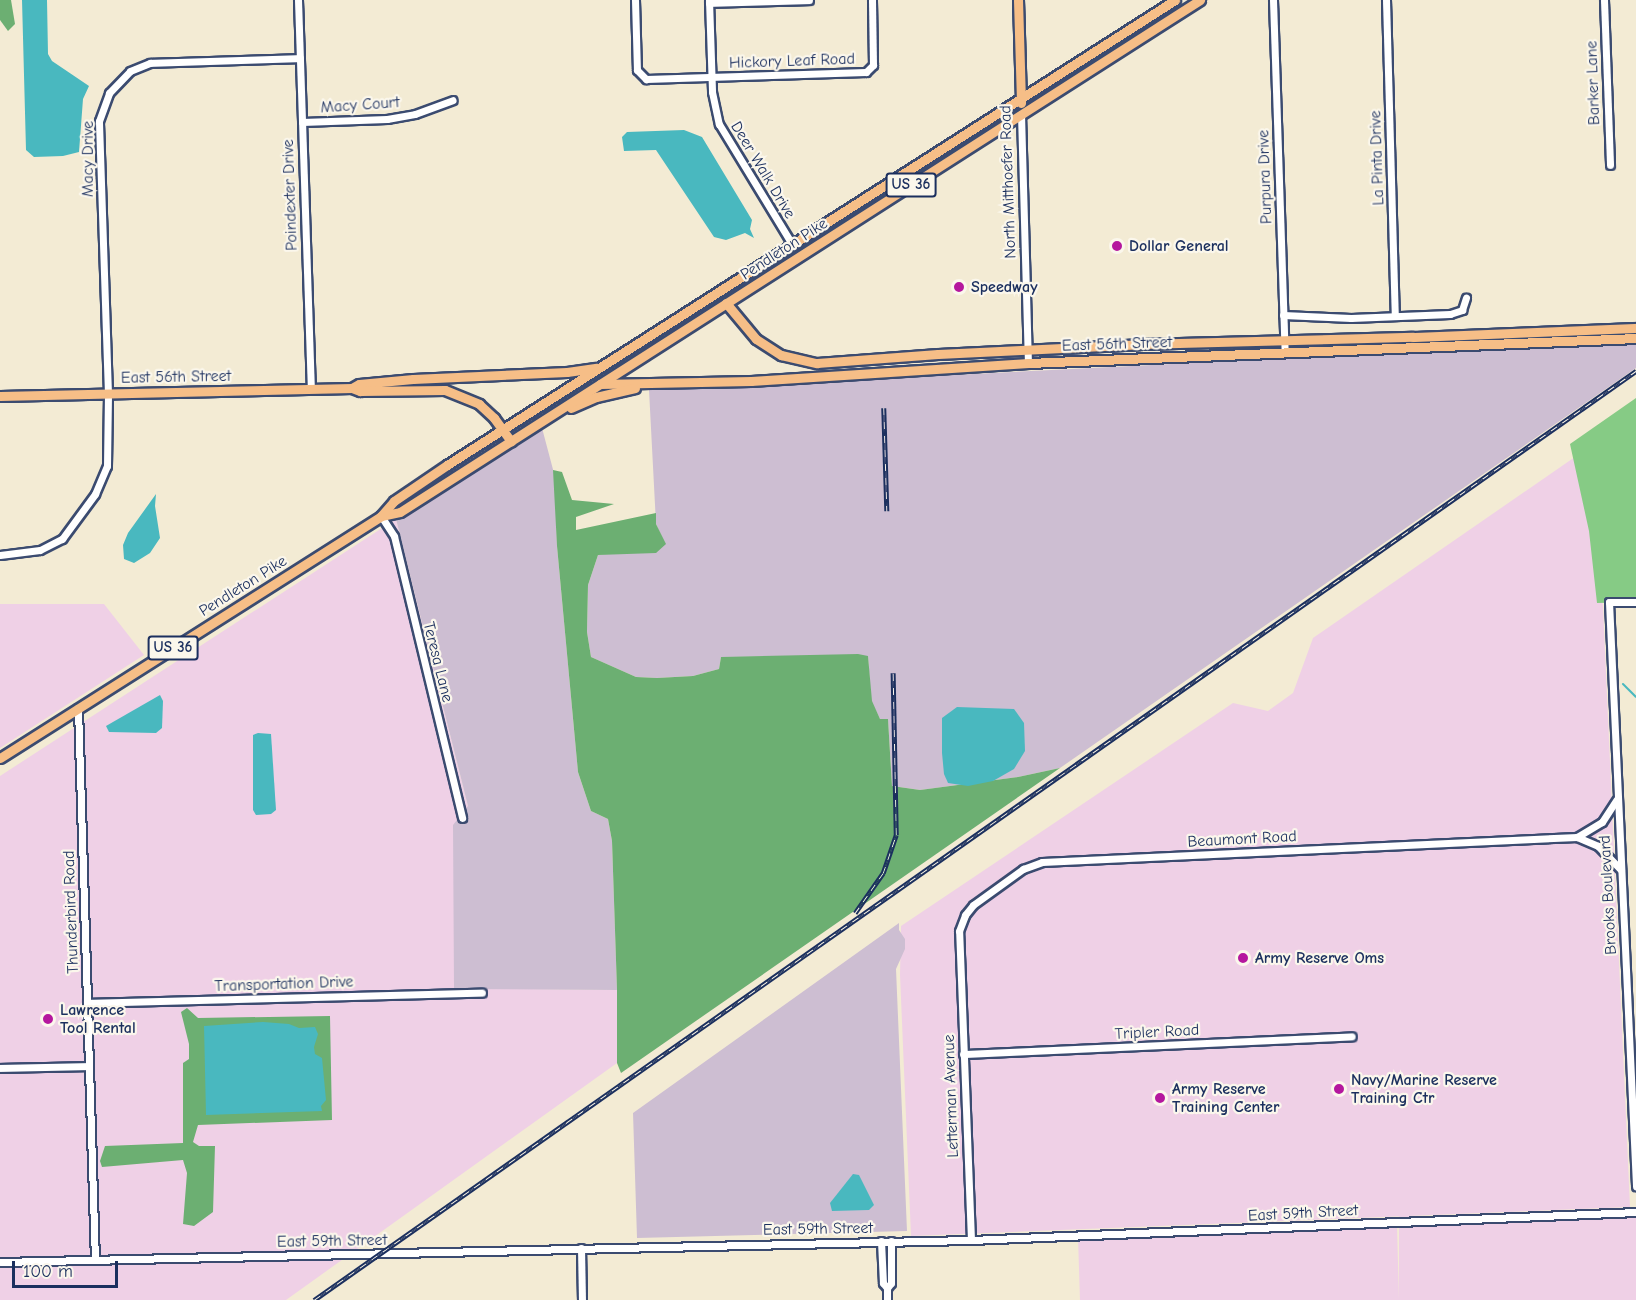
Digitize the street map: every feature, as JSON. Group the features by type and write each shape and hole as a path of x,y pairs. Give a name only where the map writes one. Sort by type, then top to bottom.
{"main road":[{"name":"North Mitthoefer Road","path":"1018,0 1021,114"},
{"name":"Pendleton Pike","path":"0,758 381,516 403,494 503,429 1175,0"},
{"name":"Pendleton Pike","path":"381,516 400,512 1200,0"},
{"name":"East 56th Street","path":"726,303 756,339 781,355 817,363 1028,349 1636,328"},
{"name":"East 56th Street","path":"600,384 793,378 1028,363 1636,338"},
{"name":"East 56th Street","path":"352,388 359,384 413,379 567,372 600,367"},
{"path":"547,418 596,397 652,384"},
{"name":"East 56th Street","path":"0,396 352,388 360,391 446,390 479,404 511,441"}],"street":[{"name":"Poindexter Drive","path":"298,0 311,389"},
{"name":"Hickory Leaf Road","path":"635,0 639,74 646,79 866,72 871,69 872,0"},
{"path":"709,2 809,0"},
{"name":"Purpura Drive","path":"1273,0 1285,353"},
{"name":"La Pinta Drive","path":"1386,0 1395,316"},
{"name":"Barker Lane","path":"1604,0 1610,165"},
{"name":"Deer Walk Drive","path":"709,2 715,109 726,137 792,244"},
{"name":"Macy Drive","path":"0,555 40,550 56,543 68,533 105,474 109,457 108,394 99,122 109,93 130,71 150,63 300,58"},
{"name":"Macy Court","path":"302,122 387,119 415,114 453,100"},
{"name":"North Mitthoefer Road","path":"1021,114 1028,363"},
{"path":"1284,315 1338,318 1450,314 1462,310 1466,298"},
{"name":"Teresa Lane","path":"381,516 394,536 462,818"},
{"name":"Brooks Boulevard","path":"1636,602 1609,602 1621,870 1632,1024 1636,1186"},
{"name":"Thunderbird Road","path":"78,708 94,1260"},
{"name":"Beaumont Road","path":"958,952 960,927 970,907 1023,869 1042,862 1577,837 1602,822 1618,798"},
{"path":"1577,837 1601,848 1621,870"},
{"name":"Letterman Avenue","path":"958,952 971,1239"},
{"name":"Transportation Drive","path":"87,1003 482,993"},
{"name":"Tripler Road","path":"963,1054 1352,1036"},
{"path":"0,1068 89,1066"},
{"name":"East 59th Street","path":"0,1262 971,1239 1636,1212"},
{"path":"881,1241 883,1283 887,1288"},
{"path":"887,1300 887,1288 891,1282 891,1241"},
{"path":"581,1248 582,1300"}],"shaded area":[{"path":"1636,341 1636,368 1060,768 1018,777 920,790 892,786 888,720 880,719 871,701 868,656 721,657 719,669 693,676 657,678 636,677 591,657 587,632 588,585 598,555 665,544 656,524 649,390"},
{"path":"542,428 555,477 557,546 578,772 591,811 608,819 612,841 617,990 454,989 453,825 468,806 396,519"},
{"path":"1585,450 1603,607 1630,1207 911,1236 900,975 901,926 1233,703 1268,711 1293,693 1313,638"},
{"path":"396,519 468,806 454,988 617,990 617,1063 286,1300 0,1300 0,776"},
{"path":"0,604 104,604 144,655 0,748"},
{"path":"899,923 899,930 905,939 905,949 896,969 907,1231 637,1238 633,1113"},
{"path":"1399,1216 1636,1216 1636,1300 1399,1300"},
{"path":"1397,1226 1399,1300 1080,1300 1078,1237"}],"green space":[{"path":"0,0 11,0 15,24 8,31 0,20"},
{"path":"1636,398 1636,602 1597,603 1589,531 1570,444"},
{"path":"553,470 562,472 572,500 614,504 576,517 576,530 656,513 656,524 666,544 656,553 598,555 588,585 587,632 591,657 636,677 657,678 693,676 719,669 721,657 858,654 868,656 872,701 880,719 888,719 892,786 920,790 1018,777 1060,768 621,1073 617,1063 612,841 608,819 591,811 578,772 557,546"},
{"path":"187,1008 198,1018 330,1016 332,1120 198,1125 193,1142 199,1146 215,1146 213,1212 194,1226 183,1224 187,1173 183,1160 102,1167 100,1161 105,1146 183,1143 183,1063 189,1059 189,1044 181,1012"}],"water":[{"path":"22,0 47,0 48,54 52,61 89,86 83,99 79,152 63,156 34,157 26,150"},
{"path":"684,130 702,137 752,220 750,229 754,238 745,233 726,240 714,237 656,150 624,151 622,137 627,132"},
{"path":"156,494 155,506 160,538 150,553 134,563 124,559 123,545 128,533"},
{"path":"160,695 163,701 162,728 156,733 109,732 106,726"},
{"path":"957,707 1014,709 1024,723 1025,751 1014,769 993,781 968,786 948,783 944,774 942,753 942,718"},
{"path":"271,734 276,810 271,814 256,815 253,810 253,735"},
{"path":"263,1022 289,1024 299,1028 315,1027 318,1034 314,1047 315,1054 322,1058 326,1100 321,1106 322,1111 206,1115 204,1026"},
{"path":"853,1174 859,1175 874,1205 869,1210 832,1211 830,1203"}],"waterway":[{"path":"1623,684 1636,697"}],"railway":[{"path":"314,1300 1636,371"},
{"path":"884,408 887,511"},
{"path":"855,913 883,873 896,835 893,673"}],"place":[{"name":"Dollar General","path":"1117,246"},
{"name":"Speedway","path":"959,287"},
{"name":"Army Reserve Oms","path":"1243,958"},
{"name":"Lawrence Tool Rental","path":"48,1019"},
{"name":"Navy/Marine Reserve Training Ctr","path":"1339,1089"},
{"name":"Army Reserve Training Center","path":"1160,1098"}]}
